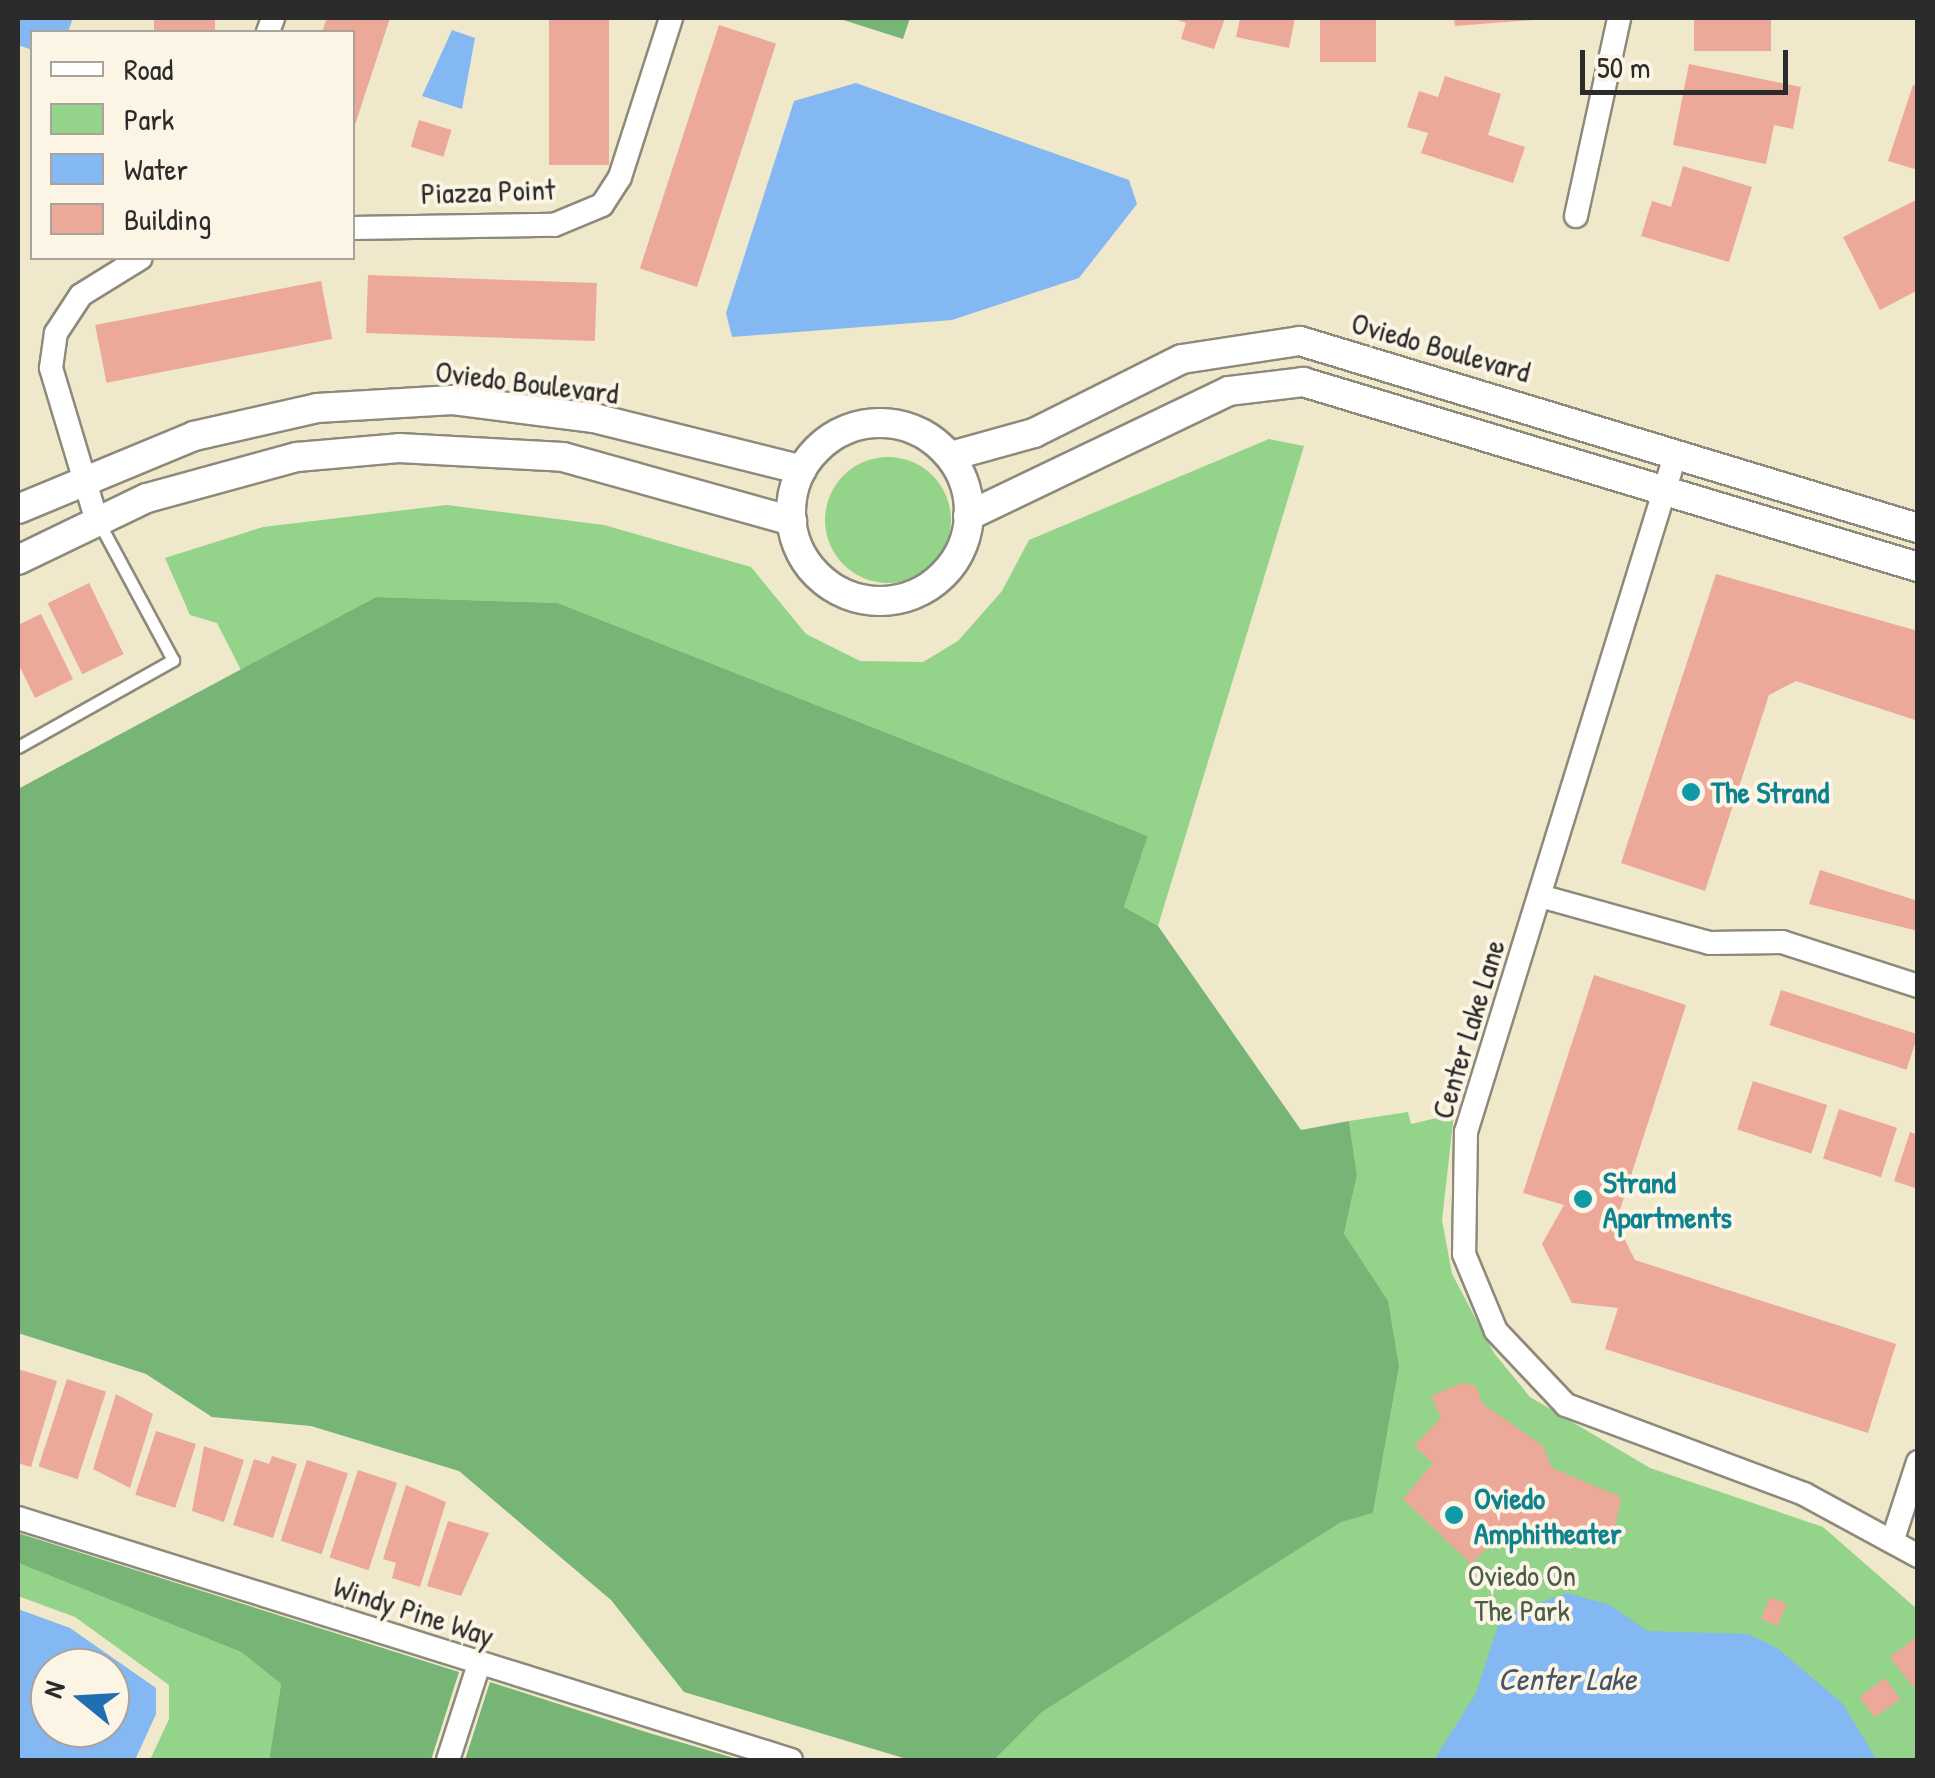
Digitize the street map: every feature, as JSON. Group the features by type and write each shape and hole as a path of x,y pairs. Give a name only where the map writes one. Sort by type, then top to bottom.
{"street":[{"name":"Piazza Point","path":"355,228 554,225 602,205 620,177 671,18"},
{"path":"1576,216 1618,18"},
{"path":"96,518 51,368 56,333 81,295 137,260"},
{"name":"Oviedo Boulevard","path":"952,456 1034,433 1182,359 1300,341 1918,528"},
{"path":"968,516 1229,390 1302,382 1918,567"},
{"name":"Oviedo Boulevard","path":"18,510 81,478 194,436 317,408 453,400 594,418 802,470"},
{"path":"887,422 923,432 952,456 968,516 954,562 928,588 892,601 855,598 822,581 799,551 792,521 802,470 850,427 887,422"},
{"path":"18,560 96,518 297,456 399,448 563,457 792,521"},
{"name":"Center Lake Lane","path":"1676,453 1466,1132 1461,1234 1496,1331 1566,1405 1804,1494 1892,1538 1918,1556"},
{"path":"1540,896 1709,943 1782,942 1918,986"},
{"path":"1892,1538 1918,1462"},
{"name":"Windy Pine Way","path":"18,1518 792,1760"},
{"path":"448,1760 479,1664"}],"lane":[{"path":"18,747 173,660 96,518"}],"green space":[{"path":"837,18 910,18 903,39"},
{"path":"1269,439 1304,446 1158,926 1124,907 1148,836 558,603 376,597 241,670 217,623 190,615 165,558 263,527 447,505 604,525 751,567 806,634 860,661 923,662 958,641 1002,591 1029,540"},
{"path":"888,457 912,461 933,475 947,496 951,520 947,544 933,565 912,579 888,583 864,579 843,565 829,544 825,520 829,496 843,475 864,461"},
{"path":"376,597 558,603 1148,836 1124,907 1158,926 1301,1130 1349,1121 1357,1175 1344,1234 1388,1301 1399,1367 1373,1513 1341,1522 1042,1712 994,1760 910,1760 684,1692 611,1600 459,1471 311,1426 212,1417 146,1374 18,1333 18,789"},
{"name":"Oviedo On The Park","path":"1408,1112 1411,1124 1454,1114 1442,1220 1452,1274 1494,1353 1530,1397 1650,1468 1823,1527 1917,1609 1917,1760 994,1760 1042,1712 1341,1521 1373,1513 1399,1367 1344,1234 1357,1175 1349,1121"},
{"path":"18,1533 459,1672 431,1760 269,1760 281,1684 241,1652 18,1563"},
{"path":"18,1563 241,1652 281,1684 269,1760 150,1760 169,1719 169,1685 130,1657 130,1648 118,1648 75,1617 18,1596"},
{"path":"490,1682 649,1733 741,1760 465,1760"}],"water":[{"path":"18,18 73,18 69,30 30,30 30,49 18,45"},
{"path":"452,30 475,38 462,109 422,96"},
{"path":"856,83 1129,180 1137,204 1079,278 952,320 732,337 726,313 794,101"},
{"name":"Center Lake","path":"1567,1593 1610,1605 1647,1631 1748,1634 1777,1648 1843,1704 1877,1760 1434,1760 1476,1693 1501,1616"},
{"path":"18,1609 70,1628 99,1648 30,1648 30,1748 130,1748 130,1670 156,1688 156,1714 135,1760 18,1760"}],"building":[{"path":"154,18 215,18 215,30 154,30"},
{"path":"327,18 390,18 355,125 355,30 323,30"},
{"path":"549,18 609,18 609,165 549,165"},
{"path":"1172,18 1225,18 1214,49 1181,39 1186,23"},
{"path":"1240,18 1295,18 1289,48 1236,37"},
{"path":"1320,18 1376,18 1376,62 1320,62"},
{"path":"1454,18 1533,18 1534,20 1455,26"},
{"path":"1694,18 1771,18 1771,51 1694,51"},
{"path":"719,25 776,44 697,287 640,268"},
{"path":"1689,64 1801,87 1793,129 1774,125 1766,164 1673,145"},
{"path":"1445,76 1501,94 1488,135 1525,147 1513,183 1421,153 1428,133 1407,127 1419,91 1438,97"},
{"path":"1913,85 1918,86 1918,170 1888,161"},
{"path":"419,120 452,130 443,157 411,147"},
{"path":"1683,166 1752,187 1729,262 1641,236 1652,201 1671,207"},
{"path":"1918,199 1918,290 1880,310 1843,237"},
{"path":"368,275 597,283 595,341 366,333"},
{"path":"321,281 332,339 106,383 95,325"},
{"name":"The Strand","path":"1716,574 1918,631 1918,721 1796,681 1769,695 1705,891 1621,863"},
{"path":"89,583 124,654 82,674 48,603"},
{"path":"41,614 73,679 35,698 18,663 18,625"},
{"path":"1820,870 1918,901 1918,931 1809,904"},
{"name":"Strand Apartments","path":"1594,975 1686,1005 1616,1222 1635,1260 1896,1344 1868,1433 1605,1349 1618,1308 1572,1303 1542,1244 1564,1205 1523,1193"},
{"path":"1781,990 1918,1034 1907,1070 1770,1025"},
{"path":"1753,1081 1827,1105 1811,1154 1737,1130"},
{"path":"1839,1109 1897,1128 1881,1177 1823,1158"},
{"path":"1910,1132 1918,1135 1918,1189 1894,1181"},
{"path":"18,1369 57,1381 31,1467 18,1463"},
{"path":"67,1379 106,1392 78,1479 39,1466"},
{"path":"1461,1383 1475,1385 1483,1404 1543,1446 1552,1468 1621,1497 1614,1535 1600,1530 1578,1545 1504,1531 1471,1564 1403,1499 1433,1463 1414,1446 1441,1418 1431,1396"},
{"path":"116,1394 153,1414 130,1488 93,1469"},
{"path":"156,1431 196,1444 175,1508 135,1495"},
{"path":"204,1446 244,1460 224,1522 192,1511"},
{"path":"272,1456 297,1464 273,1538 233,1525 254,1459 269,1464"},
{"path":"307,1460 348,1473 322,1554 281,1541"},
{"path":"358,1470 397,1483 369,1570 330,1557"},
{"path":"406,1485 446,1502 420,1587 392,1578 396,1563 383,1559"},
{"path":"448,1521 489,1533 461,1596 427,1586"},
{"path":"1770,1597 1787,1604 1778,1626 1761,1619"},
{"path":"1916,1637 1918,1686 1914,1688 1890,1657"},
{"path":"1885,1678 1900,1699 1874,1718 1859,1697"}],"place":[{"name":"The Strand","path":"1691,792"},
{"name":"Strand Apartments","path":"1583,1199"},
{"name":"Oviedo Amphitheater","path":"1454,1515"}]}
